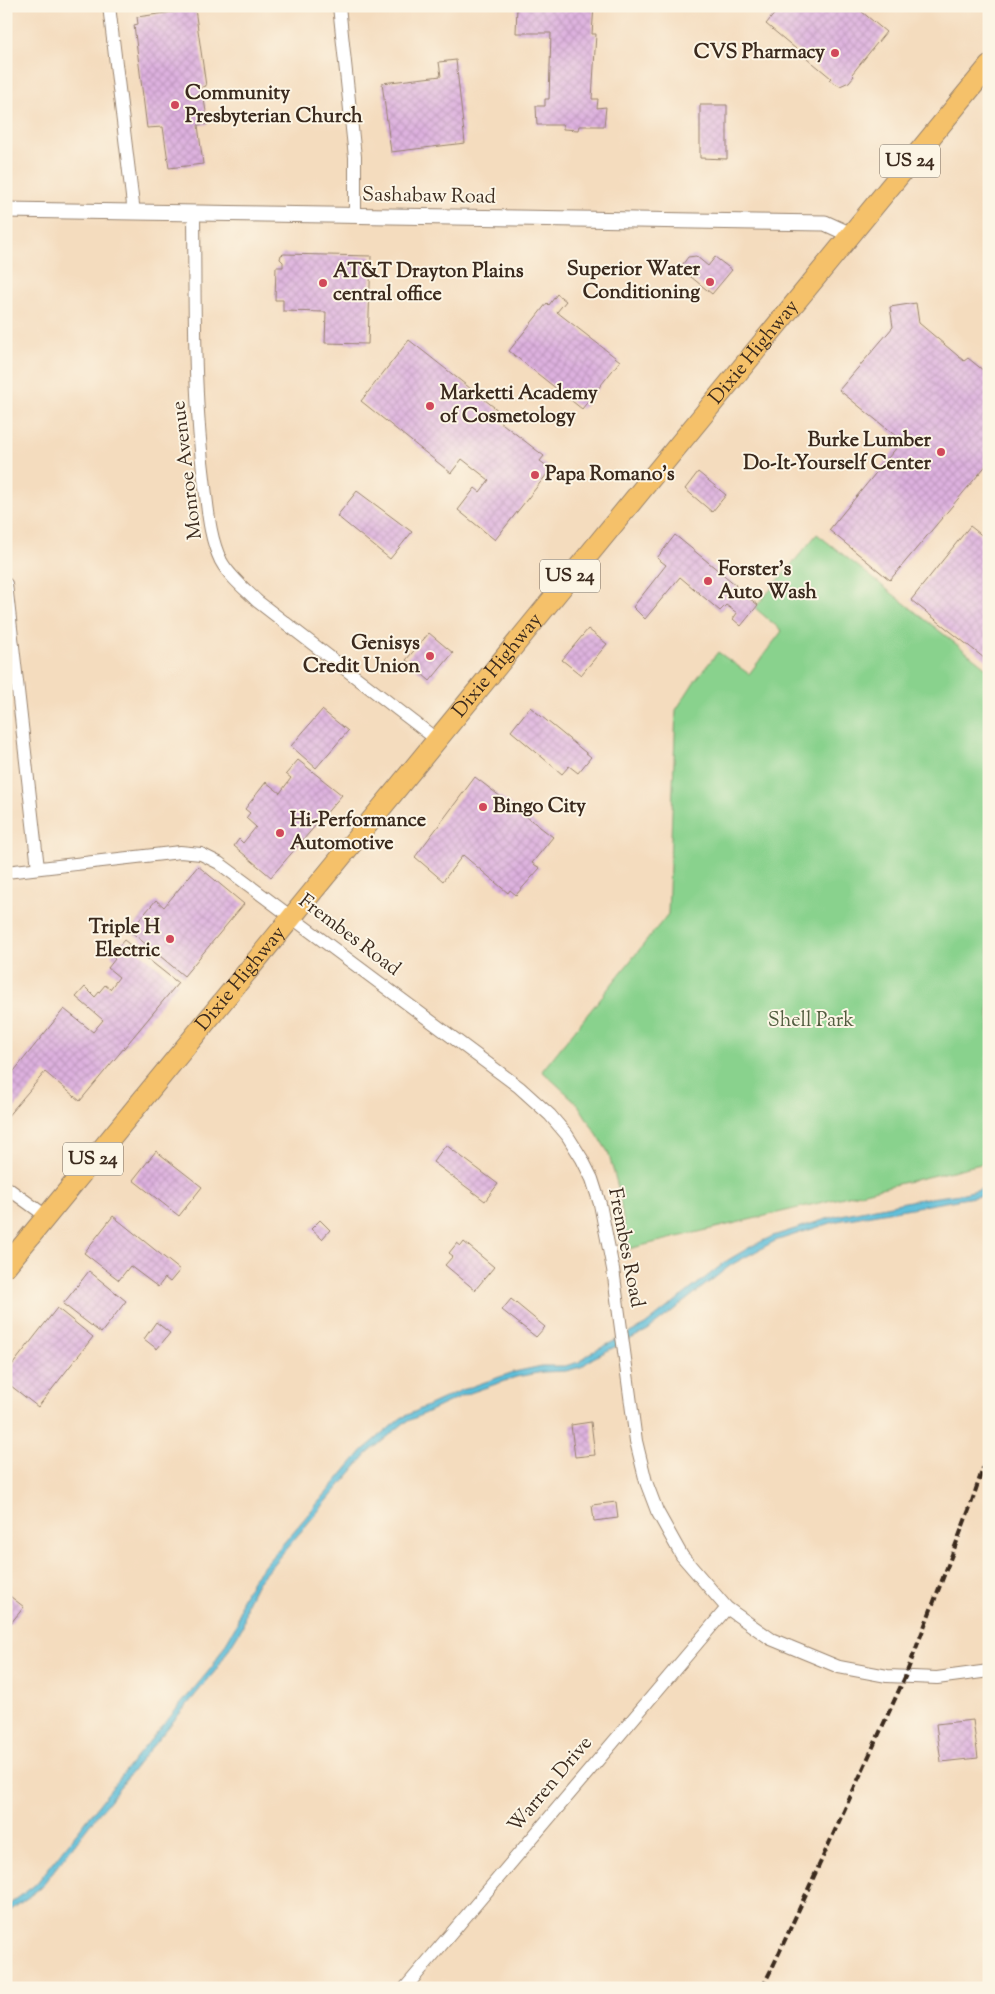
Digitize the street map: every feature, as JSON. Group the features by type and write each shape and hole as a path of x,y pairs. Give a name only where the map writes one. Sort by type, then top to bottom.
{"main road":[{"name":"Dixie Highway","path":"6,1266 849,234 972,89 989,66"}],"street":[{"path":"109,6 134,213"},
{"path":"339,6 355,156 355,216"},
{"name":"Sashabaw Road","path":"6,210 826,223 849,234"},
{"name":"Monroe Avenue","path":"194,214 194,346 200,453 213,538 221,562 257,601 436,739"},
{"path":"6,584 38,868"},
{"name":"Frembes Road","path":"6,872 148,854 180,852 201,854 219,863 520,1087 550,1115 582,1159 592,1179 600,1204 613,1269 636,1441 646,1482 657,1511 682,1556 726,1608 771,1639 839,1667 887,1676 937,1678 989,1671"},
{"path":"6,1187 46,1216"},
{"name":"Warren Drive","path":"405,1988 726,1608"}],"green space":[{"name":"Shell Park","path":"817,534 989,670 989,1162 628,1249 618,1187 608,1152 577,1103 542,1071 668,914 676,710 694,682 718,652 749,674 782,631 755,608"}],"water":[{"path":"989,1187 989,1193 985,1195 837,1221 775,1241 731,1265 648,1330 593,1358 581,1367 566,1371 543,1372 516,1377 464,1395 404,1423 367,1454 257,1583 247,1603 243,1626 216,1670 141,1760 40,1888 6,1914 6,1907 36,1884 137,1756 212,1667 237,1624 241,1601 252,1580 363,1450 401,1418 462,1390 514,1372 542,1366 565,1366 579,1362 589,1354 645,1325 728,1260 773,1236 836,1216"}],"building":[{"path":"517,6 594,6 592,34 596,34 592,99 598,99 597,108 606,107 604,126 579,126 578,130 563,129 563,125 537,125 536,106 545,106 545,99 549,99 551,33 516,33"},
{"name":"CVS Pharmacy","path":"781,6 855,6 886,32 852,74 854,76 849,82 840,86 829,80 831,78 766,24"},
{"name":"Community Presbyterian Church","path":"195,9 206,86 202,87 208,124 198,125 203,164 169,168 163,127 147,128 134,25 138,24 137,17"},
{"path":"456,60 465,143 391,152 382,83 441,76 439,62"},
{"path":"700,105 727,105 727,159 700,158"},
{"name":"AT&T Drayton Plains central office","path":"281,255 371,256 368,344 325,343 326,312 283,311 283,300 275,300 276,267 283,267 283,262 280,259"},
{"name":"Superior Water Conditioning","path":"696,256 708,266 715,257 732,270 712,294 680,268 688,257"},
{"path":"557,294 566,301 557,312 620,361 582,409 509,351 547,303 549,305"},
{"name":"Burke Lumber Do-It-Yourself Center","path":"916,303 919,323 964,361 968,358 989,375 989,462 890,580 829,530 902,441 839,390 893,327 890,307"},
{"name":"Marketti Academy of Cosmetology","path":"409,340 499,411 494,417 544,456 540,461 551,469 495,540 458,510 475,488 480,492 489,480 462,459 451,473 361,401"},
{"path":"698,472 726,495 712,512 685,489"},
{"path":"357,491 412,532 390,559 337,516"},
{"path":"970,526 989,541 989,662 911,600"},
{"name":"Forster's Auto Wash","path":"675,535 758,605 741,626 733,619 737,613 726,605 720,611 680,577 645,619 633,607 666,565 657,558"},
{"path":"588,629 607,644 581,675 562,660"},
{"name":"Genisys Credit Union","path":"429,633 453,653 430,681 406,660"},
{"path":"530,707 591,757 578,773 569,766 562,774 511,731"},
{"path":"322,710 348,731 316,768 291,746"},
{"name":"Hi-Performance Automotive","path":"298,760 342,795 271,877 234,846 239,839 243,843 256,827 246,818 250,813 245,809 266,782 280,793 291,778 286,774"},
{"name":"Bingo City","path":"475,777 553,837 532,863 540,868 516,895 510,890 508,893 463,855 443,881 415,857"},
{"path":"198,866 244,904 184,976 130,931 156,900 164,907"},
{"path":"124,940 178,983 80,1101 45,1072 6,1118 6,1081 64,1009 93,1032 103,1020 76,997 85,987 95,997 105,985 110,989 119,977 108,968 115,959 111,955"},
{"path":"446,1145 498,1184 485,1201 433,1162"},
{"path":"156,1151 202,1187 179,1216 133,1180"},
{"path":"113,1216 180,1270 170,1282 165,1278 158,1287 130,1266 119,1280 84,1253"},
{"path":"320,1220 330,1230 322,1239 311,1229"},
{"path":"464,1242 494,1267 475,1290 445,1265 453,1256 449,1253 457,1243 461,1246"},
{"path":"89,1271 126,1301 101,1333 63,1304"},
{"path":"511,1299 545,1327 536,1337 502,1310"},
{"path":"57,1308 93,1337 38,1407 6,1382 6,1373"},
{"path":"156,1322 170,1333 157,1349 144,1339"},
{"path":"591,1422 595,1455 575,1457 571,1425"},
{"path":"616,1502 618,1518 594,1521 592,1505"},
{"path":"6,1593 24,1607 6,1629"},
{"path":"973,1720 978,1758 941,1762 936,1724"}],"railway":[{"path":"762,1988 905,1677 969,1510 989,1450"}],"place":[{"name":"CVS Pharmacy","path":"835,53"},
{"name":"Community Presbyterian Church","path":"175,105"},
{"name":"Superior Water Conditioning","path":"710,282"},
{"name":"AT&T Drayton Plains central office","path":"323,283"},
{"name":"Marketti Academy of Cosmetology","path":"430,406"},
{"name":"Burke Lumber Do-It-Yourself Center","path":"941,452"},
{"name":"Papa Romano's","path":"535,475"},
{"name":"Forster's Auto Wash","path":"708,581"},
{"name":"Genisys Credit Union","path":"430,656"},
{"name":"Bingo City","path":"483,807"},
{"name":"Hi-Performance Automotive","path":"280,833"},
{"name":"Triple H Electric","path":"170,939"}]}
